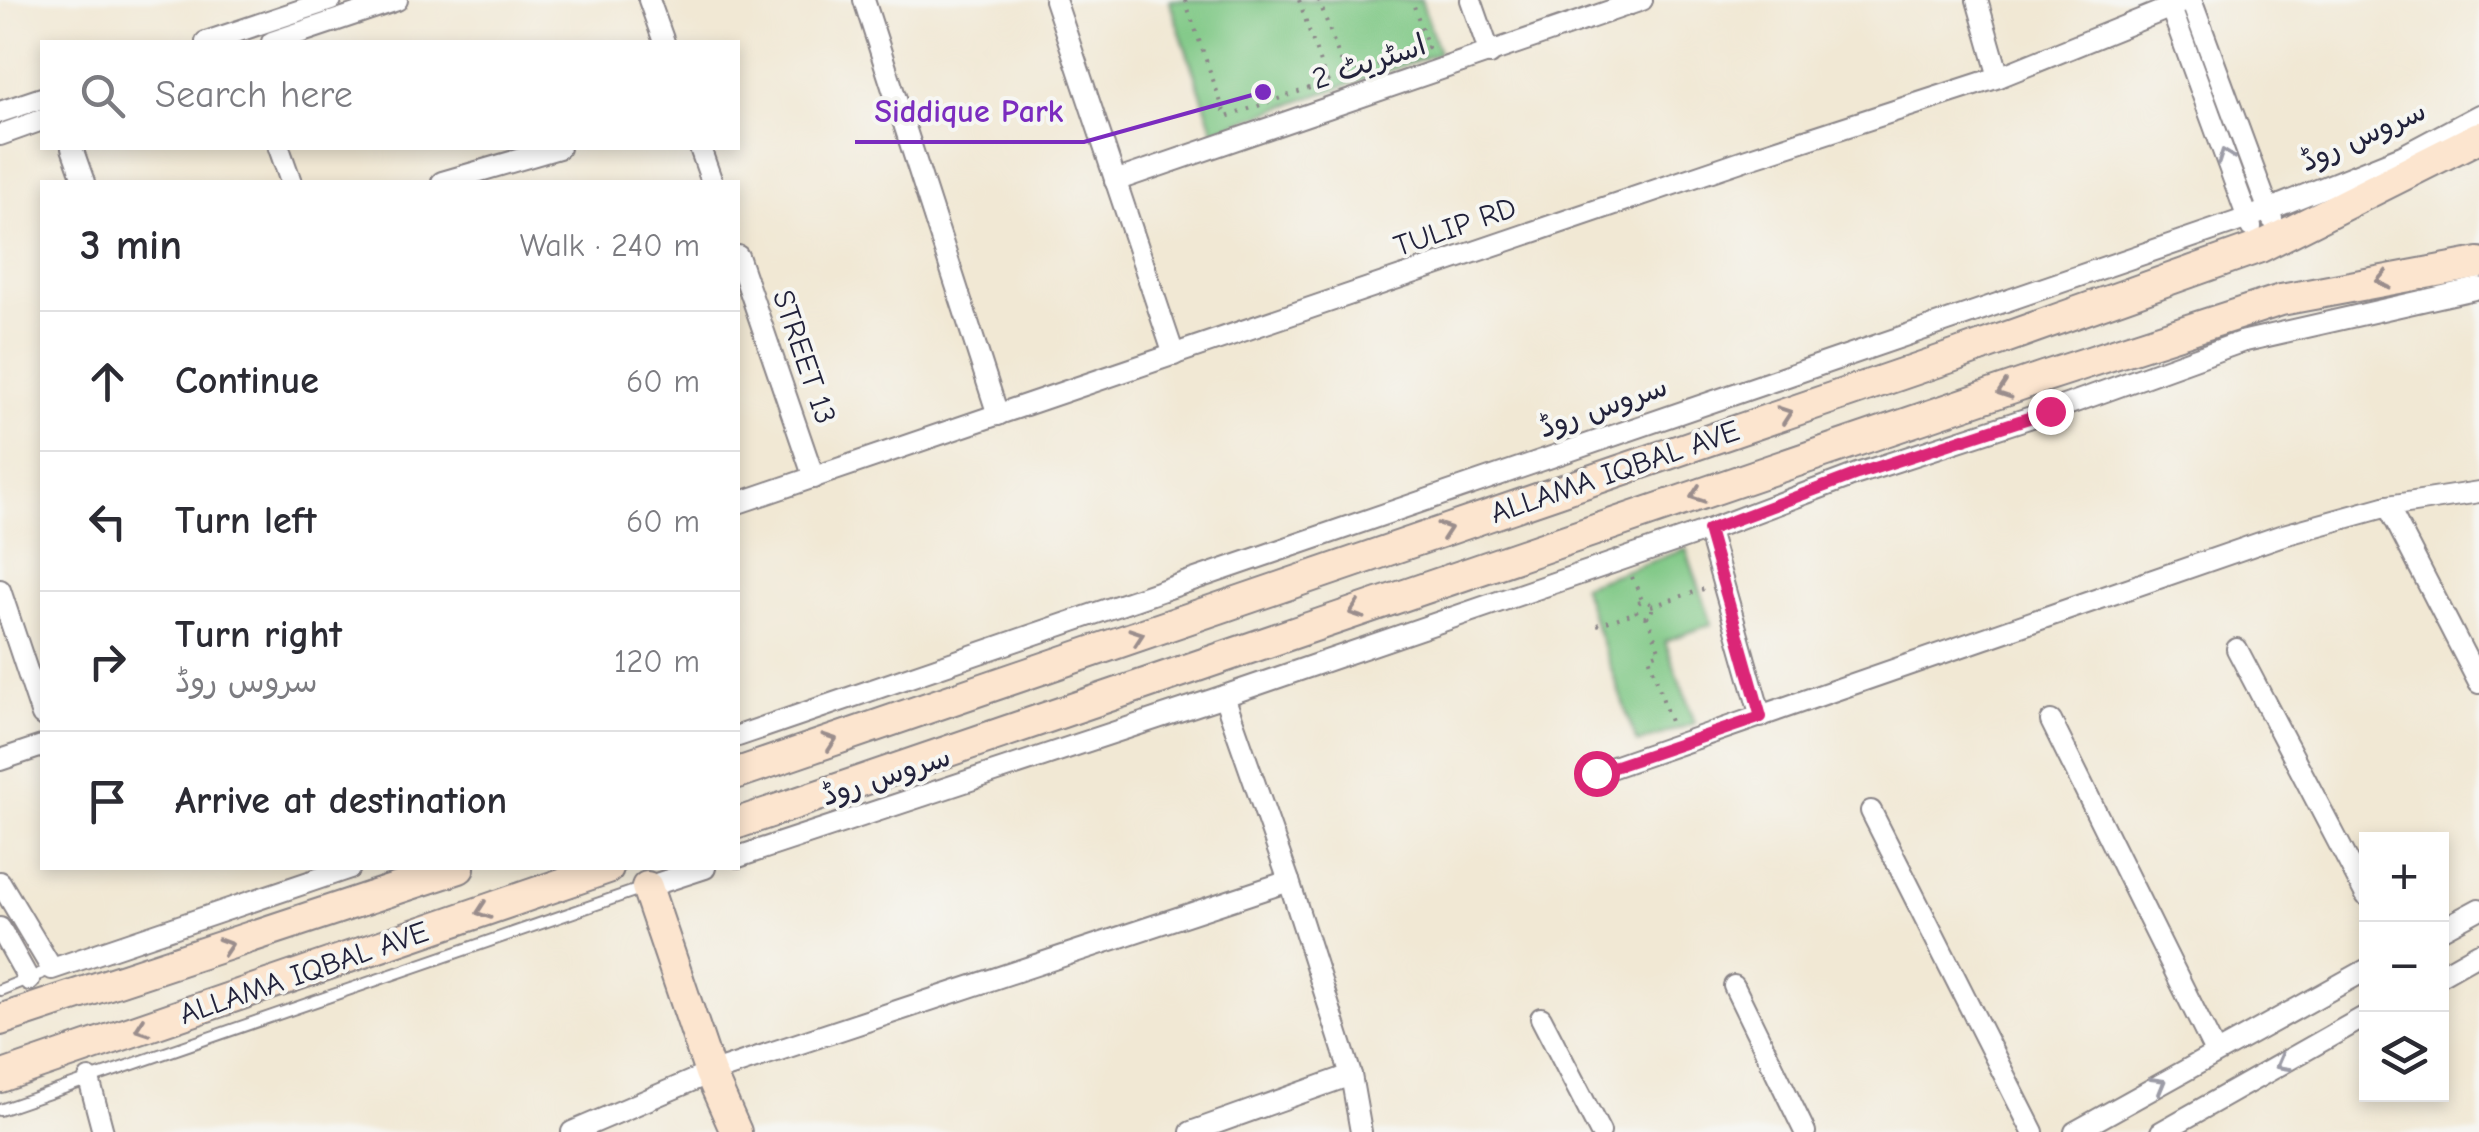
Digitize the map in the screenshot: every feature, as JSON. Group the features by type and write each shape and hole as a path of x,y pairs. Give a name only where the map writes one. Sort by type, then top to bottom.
{"main road":[{"name":"ALLAMA IQBAL AVE","path":"740,772 1957,355 2270,243 2479,137"},
{"name":"ALLAMA IQBAL AVE","path":"740,822 1987,396 2282,300 2479,263"},
{"name":"ALLAMA IQBAL AVE","path":"0,1020 453,870"},
{"name":"ALLAMA IQBAL AVE","path":"0,1077 602,870"},
{"path":"646,887 710,1073 736,1132"}],"street":[{"path":"210,40 276,9 331,0"},
{"path":"278,40 397,0"},
{"path":"649,0 663,40"},
{"path":"864,0 998,415"},
{"path":"1055,0 1174,354"},
{"path":"1470,0 1490,54"},
{"name":"اسٹریٹ 2","path":"1114,181 1642,0"},
{"path":"1977,0 1998,77"},
{"path":"2180,2 2268,210 2270,243"},
{"path":"2180,2 2248,218 2270,243"},
{"name":"TULIP RD","path":"740,501 1747,158 1998,77 2180,2"},
{"path":"0,112 40,99"},
{"name":"سروس روڈ","path":"740,735 2248,218 2402,156 2479,115"},
{"path":"0,135 40,121"},
{"path":"73,150 83,180"},
{"path":"280,150 290,180"},
{"path":"456,180 485,176 554,150"},
{"path":"701,150 711,180"},
{"name":"STREET 13","path":"740,262 814,478"},
{"name":"سروس روڈ","path":"740,856 1224,696 2241,342 2479,288"},
{"path":"1596,773 2280,536 2388,506 2479,492"},
{"path":"2388,506 2479,683"},
{"path":"1708,530 1761,717"},
{"path":"0,590 40,709"},
{"path":"2237,649 2359,882"},
{"path":"1224,696 1351,1075 1361,1132"},
{"path":"2051,721 2215,1052"},
{"path":"0,760 40,747"},
{"path":"1871,811 2033,1132"},
{"path":"0,882 52,969 344,870"},
{"path":"646,887 699,870"},
{"path":"572,1132 710,1073 1289,881"},
{"path":"2449,926 2479,909"},
{"path":"0,928 29,980"},
{"path":"2449,970 2479,953"},
{"path":"2074,1132 2359,974"},
{"path":"1734,986 1805,1132"},
{"path":"1540,1018 1600,1132"},
{"path":"2161,1132 2359,1020"},
{"path":"1191,1132 1351,1075"},
{"path":"89,1079 103,1132"}],"lane":[{"path":"0,1110 646,887"},
{"path":"0,990 52,969"}],"path":[{"path":"1187,0 1226,117 1428,47 1412,0"},
{"path":"1298,0 1326,82 1344,102"},
{"path":"1319,0 1345,75 1344,102"},
{"path":"1626,558 1642,602 1651,606 1724,583"},
{"path":"1637,612 1642,602"},
{"path":"1647,616 1651,606"},
{"path":"1597,625 1637,612 1647,616 1660,652 1650,656 1678,745"}],"green space":[{"path":"1169,0 1421,0 1439,53 1214,131"},
{"path":"1686,549 1712,624 1665,641 1695,723 1637,743 1582,586"}],"place":[{"name":"Siddique Park","path":"1263,92"}],"route":[{"path":"1596,773 1761,717 1708,530 1857,474 2050,411"}]}
